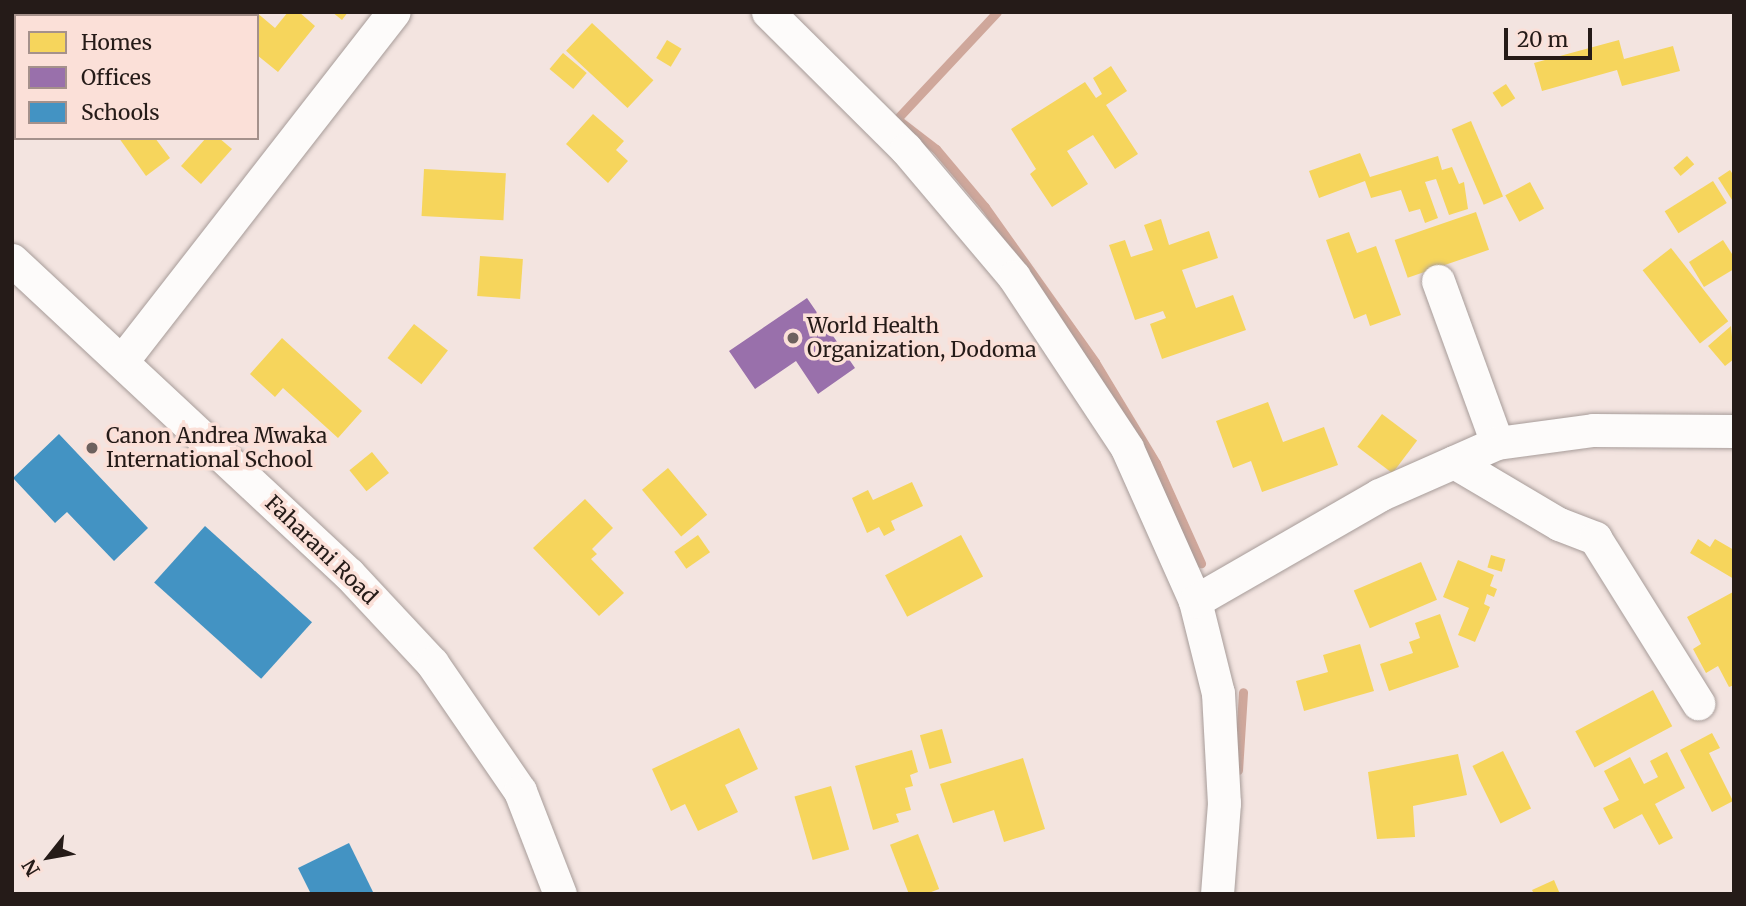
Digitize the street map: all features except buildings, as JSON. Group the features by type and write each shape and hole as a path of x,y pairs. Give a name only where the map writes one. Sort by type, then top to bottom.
{"street":[{"path":"122,361 394,12"},
{"path":"768,12 906,149 1014,277 1127,448 1195,601 1218,693 1224,803 1217,894"},
{"name":"Faharani Road","path":"12,260 349,573 432,663 520,791 560,894"},
{"path":"1438,281 1497,443"},
{"path":"1195,601 1379,495 1497,443 1593,430 1734,432"},
{"path":"1454,462 1559,524 1595,538 1699,703"}],"waterway":[{"path":"997,12 897,119 936,149 985,207 1095,362 1156,463 1201,563"},
{"path":"1238,770 1243,692"}],"place":[{"name":"World Health Organization, Dodoma","path":"793,338"},
{"name":"Canon Andrea Mwaka International School","path":"92,448"}]}
